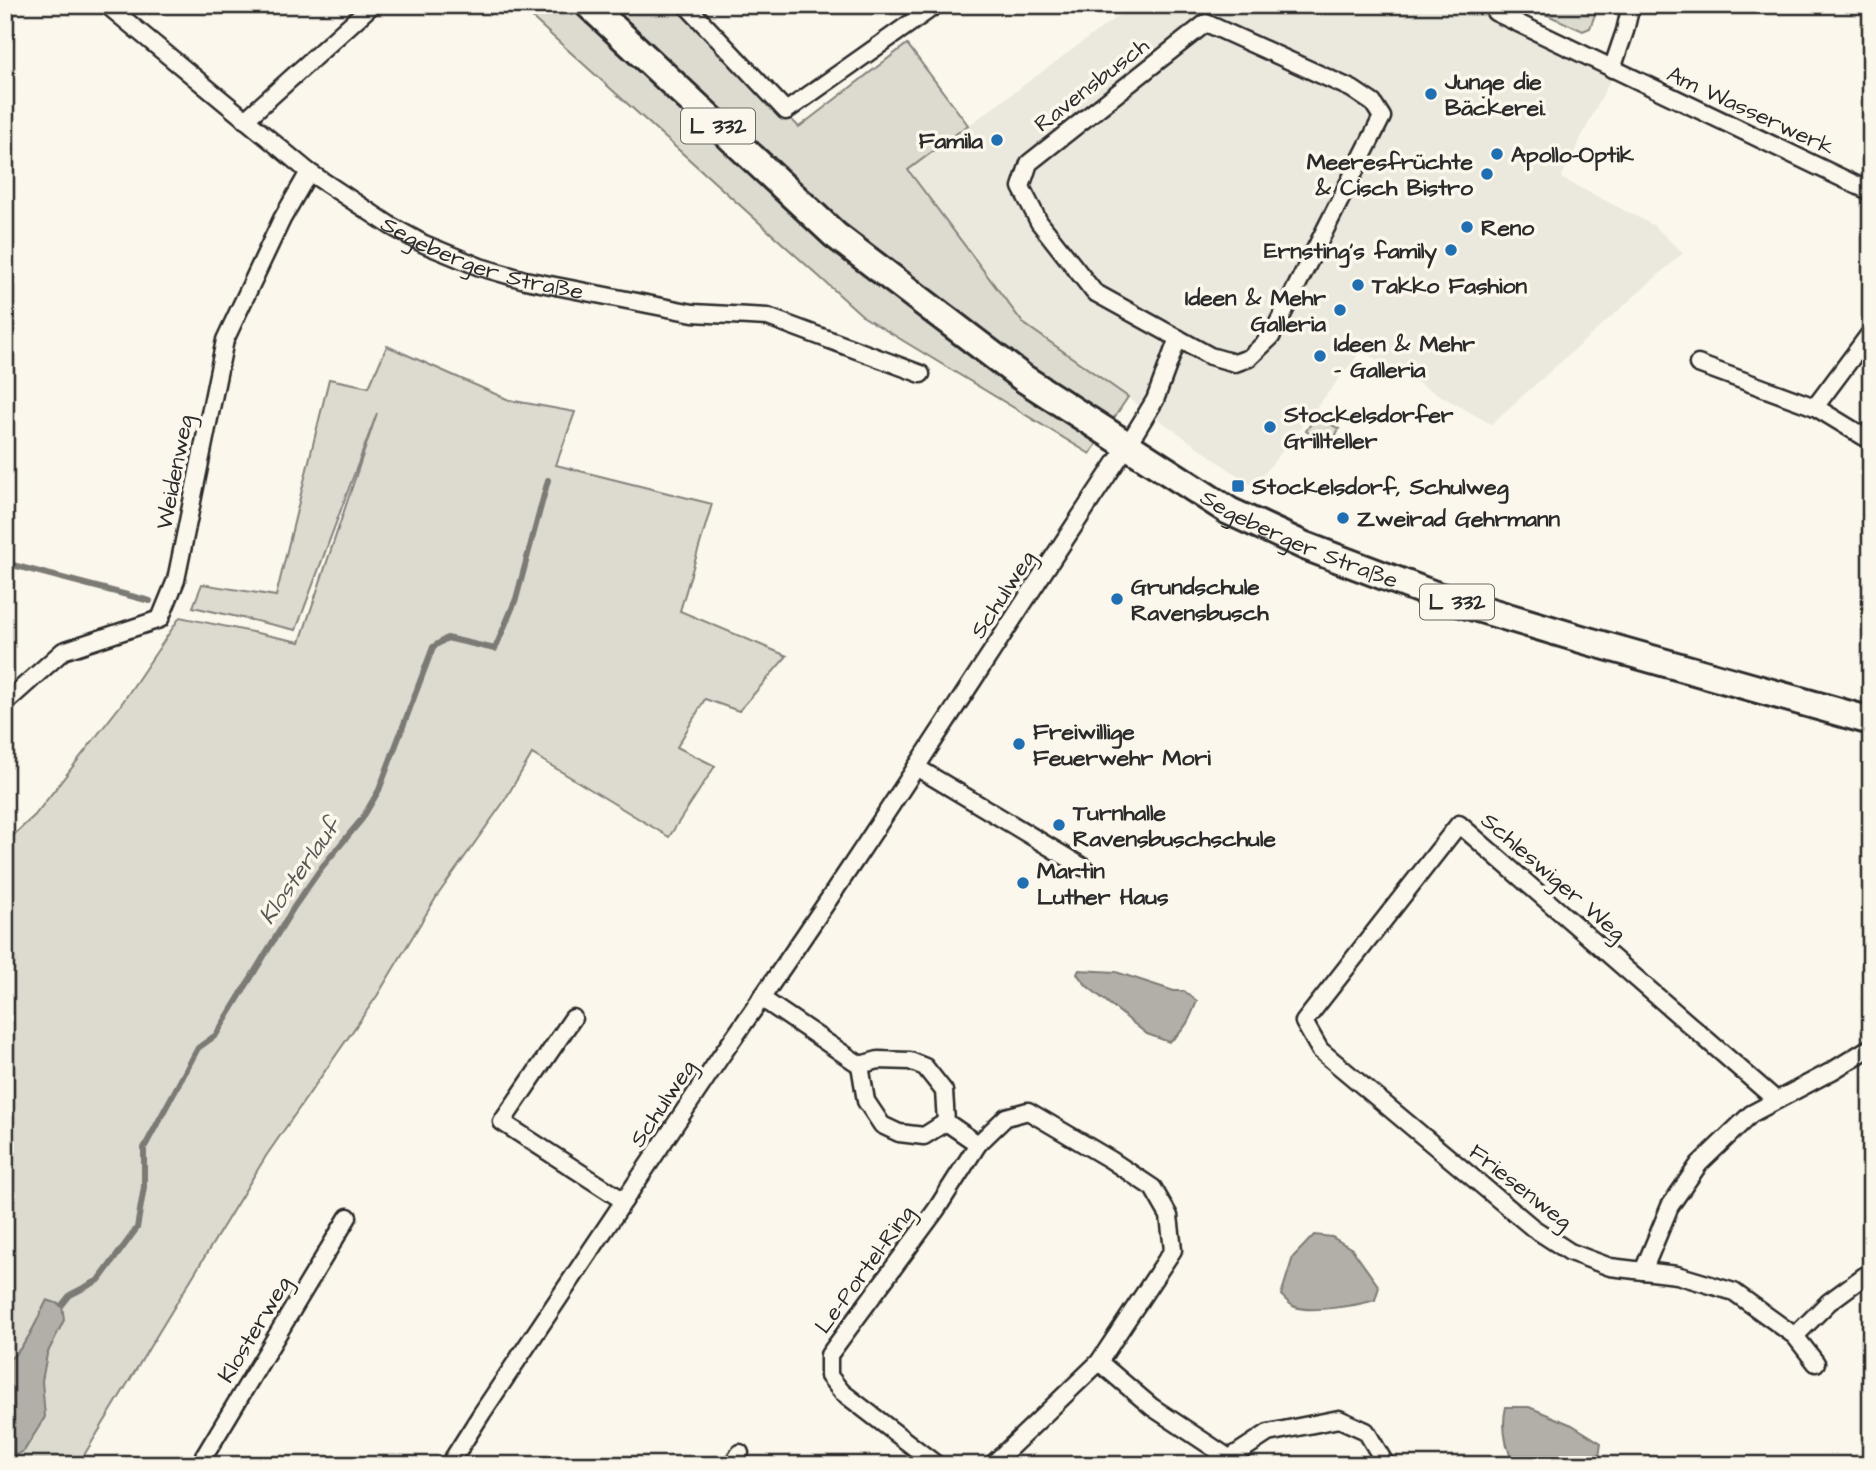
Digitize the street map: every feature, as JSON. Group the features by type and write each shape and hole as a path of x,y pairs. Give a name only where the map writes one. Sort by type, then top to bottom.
{"main road":[{"name":"Segeberger Straße","path":"589,5 835,235 1023,378 1229,511 1305,546 1437,596 1871,721"}],"street":[{"name":"Segeberger Straße","path":"107,5 309,172 391,226 424,244 480,267 525,280 693,313 768,317 921,374"},
{"path":"245,120 372,5"},
{"path":"686,5 786,111 936,5"},
{"path":"1612,69 1631,5"},
{"name":"Am Wasserwerk","path":"1497,9 1612,69 1871,192"},
{"name":"Ravensbusch","path":"1206,23 1352,89 1373,103 1382,117 1271,337 1249,358 1235,363 1210,356 1178,338 1094,292 1039,222 1021,187 1029,163 1206,23"},
{"name":"Weidenweg","path":"5,703 63,651 160,620 176,580 225,340 282,219 309,172"},
{"path":"1815,407 1871,332"},
{"path":"1127,446 1154,400 1178,338"},
{"path":"1698,364 1815,407 1871,441"},
{"name":"Schulweg","path":"449,1465 916,768 1127,446"},
{"path":"916,768 1083,867"},
{"name":"Schleswiger Weg","path":"1304,1022 1459,824 1776,1100"},
{"path":"761,998 860,1065 866,1101 882,1125 899,1133 924,1136 946,1122"},
{"path":"573,1018 502,1122 624,1201"},
{"name":"Friesenweg","path":"1304,1022 1321,1050 1533,1228 1570,1252 1610,1267 1677,1275 1734,1292 1795,1336 1816,1363"},
{"path":"1643,1271 1670,1206 1699,1164 1751,1114 1871,1047"},
{"path":"860,1065 878,1060 910,1061 925,1067 944,1091 946,1122"},
{"name":"Le-Portel-Ring","path":"937,1465 842,1392 829,1376 829,1355 936,1210 978,1144 1006,1117 1028,1111 1153,1188 1169,1216 1173,1250 1099,1362 992,1465"},
{"path":"946,1122 978,1144"},
{"name":"Klosterweg","path":"198,1465 348,1217"},
{"path":"1795,1336 1829,1302 1871,1271"},
{"path":"1099,1362 1152,1407 1228,1463 1268,1433 1339,1419 1366,1431 1386,1465"}],"shaded area":[{"path":"518,5 676,5 799,127 907,44 968,125 908,170 1023,323 1128,397 1090,454 864,317"},
{"path":"1133,5 1486,5 1483,14 1612,76 1561,178 1653,225 1683,253 1491,424 1361,351 1254,487 1023,323 908,170"},
{"path":"1534,5 1598,6 1590,28 1583,31 1534,9"},
{"path":"387,346 509,400 575,412 556,465 712,504 680,611 787,656 739,711 705,699 677,747 715,766 669,837 532,754 503,803 437,896 377,996 266,1156 78,1465 5,1465 5,843 35,815 120,706 180,617 300,642 377,413 296,630 193,607 202,584 276,596 329,379 369,387"},
{"path":"1316,416 1339,429 1329,448 1306,431"},
{"path":"1079,970 1116,972 1174,991 1184,991 1197,1001 1186,1024 1169,1042 1147,1034 1087,986 1077,974"},
{"path":"1314,1235 1332,1237 1352,1249 1379,1287 1375,1300 1310,1309 1293,1306 1281,1295 1293,1257"},
{"path":"47,1300 62,1305 64,1320 47,1354 42,1381 45,1417 24,1451 5,1461 5,1362 25,1343"},
{"path":"1506,1407 1529,1407 1572,1425 1601,1443 1598,1465 1514,1465 1505,1437"}],"waterway":[{"name":"Klosterlauf","path":"62,1305 70,1295 99,1280 137,1228 144,1187 144,1148 198,1048 216,1035 294,907 322,867 362,819 379,790 433,647 447,638 495,649 516,599 548,480"},
{"path":"5,563 150,601"}],"place":[{"name":"Junge die Bäckerei.","path":"1431,94"},
{"name":"Famila","path":"997,140"},
{"name":"Apollo-Optik","path":"1497,154"},
{"name":"Meeresfrüchte & Cisch Bistro","path":"1487,174"},
{"name":"Reno","path":"1467,227"},
{"name":"Ernsting's family","path":"1451,250"},
{"name":"Takko Fashion","path":"1358,285"},
{"name":"Ideen & Mehr Galleria","path":"1340,310"},
{"name":"Ideen & Mehr - Galleria","path":"1320,356"},
{"name":"Stockelsdorfer Grillteller","path":"1270,427"},
{"name":"Stockelsdorf, Schulweg","path":"1238,486"},
{"name":"Zweirad Gehrmann","path":"1343,518"},
{"name":"Grundschule Ravensbusch","path":"1117,599"},
{"name":"Freiwillige Feuerwehr Mori","path":"1019,744"},
{"name":"Turnhalle Ravensbuschschule","path":"1059,825"},
{"name":"Martin Luther Haus","path":"1023,883"}]}
